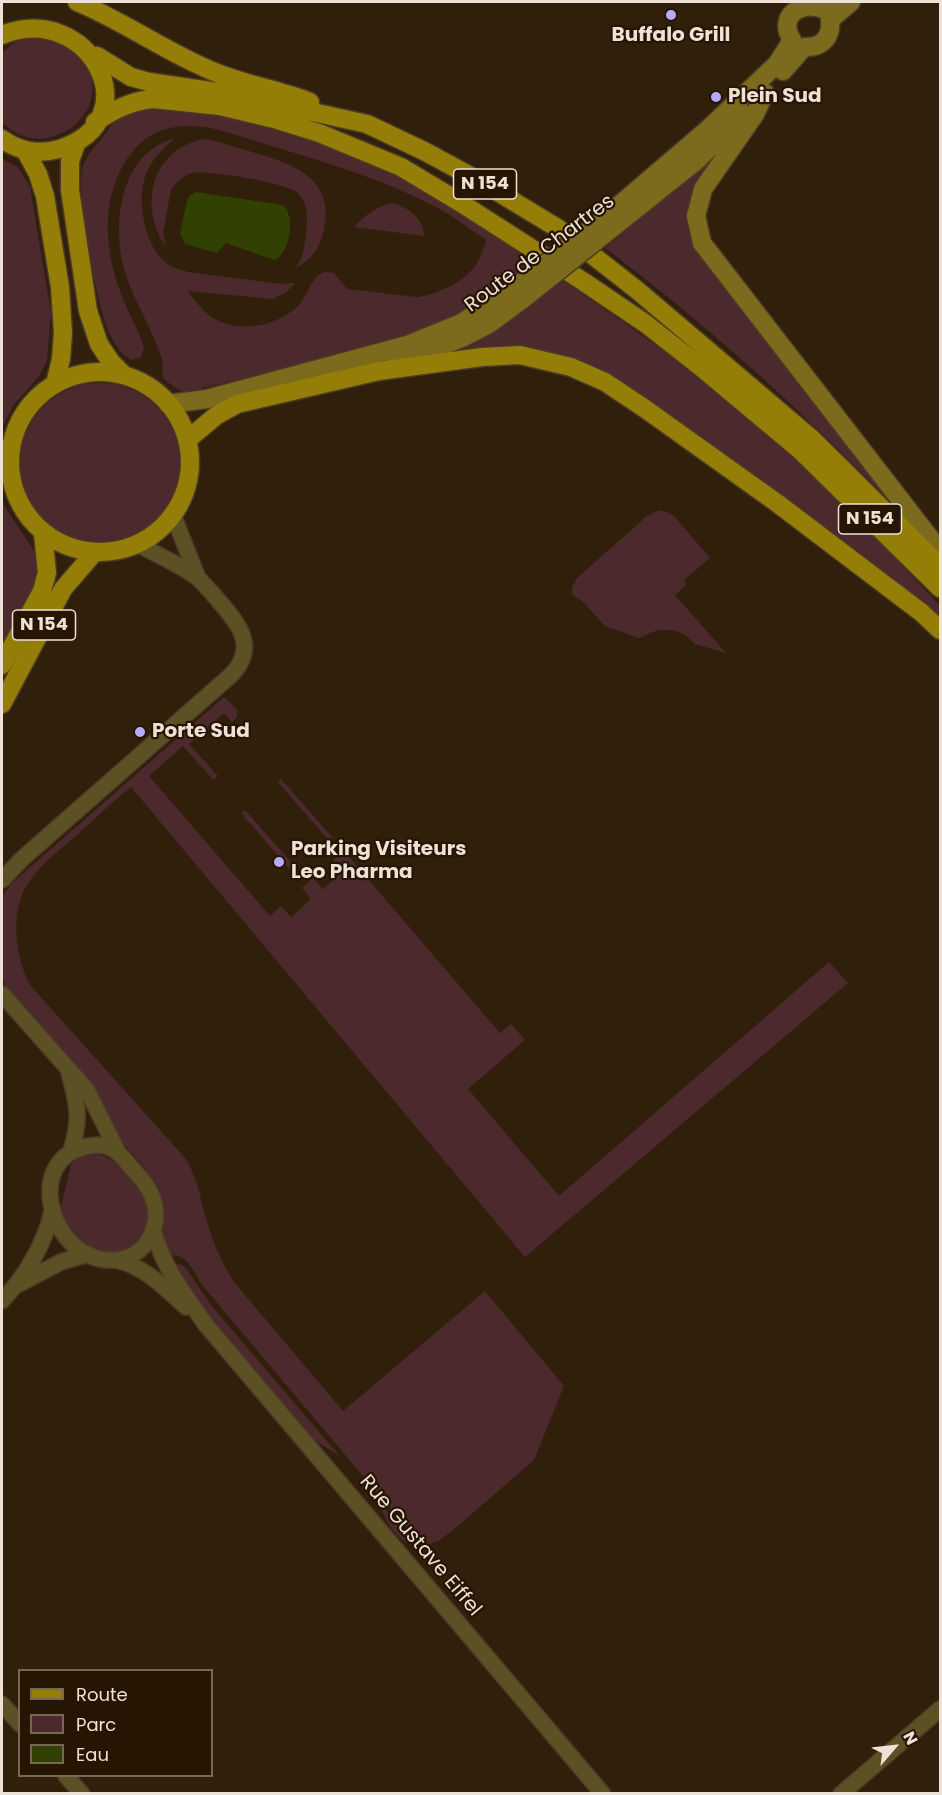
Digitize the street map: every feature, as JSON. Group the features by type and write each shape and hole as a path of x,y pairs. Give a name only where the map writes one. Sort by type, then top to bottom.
{"main road":[{"name":"N 154","path":"77,2 108,14 179,56 218,73 297,97 368,124 426,152 559,229 637,290 811,438 940,566"},
{"name":"Route de Chartres","path":"798,43 816,46 824,42 830,31 829,10 851,2"},
{"path":"798,43 789,34 787,23 795,8 810,3 829,10"},
{"name":"N 154","path":"5,31 44,22 65,27 83,39 97,56 131,77 149,82 231,94 368,124"},
{"name":"Route de Chartres","path":"187,440 217,415 237,404 379,371 462,338 489,324 517,295 616,217 696,161 765,93 798,43"},
{"name":"Route de Chartres","path":"616,217 798,43"},
{"name":"N 154","path":"2,139 26,150 39,152 53,151 77,141 100,115 106,98 104,76 97,56"},
{"path":"765,93 755,114 703,189 696,216 702,243 940,551"},
{"name":"N 154","path":"95,122 117,109 142,100 153,99 220,106 319,133 401,167 584,282 646,324 800,450 940,588"},
{"name":"N 154","path":"77,141 70,161 70,190 88,311 104,354 126,376"},
{"path":"26,150 43,189 60,287 63,333 61,359 55,384"},
{"name":"Route de Chartres","path":"168,404 207,399 407,345 461,323 517,295"},
{"name":"N 154","path":"379,371 482,357 520,355 571,367 605,382 644,408 777,503 885,585"},
{"path":"97,371 126,376 149,387 168,404 180,421 189,453 185,492 173,515 158,532 138,544 116,551 94,553 67,547 44,533 33,523 17,498 12,484 10,455 15,434 32,402 55,384 76,375 97,371"},
{"name":"N 154","path":"2,665 42,591 47,573 44,533"},
{"name":"N 154","path":"2,704 63,589 94,553"},
{"path":"885,585 940,630"},
{"path":"885,585 940,641"}],"street":[{"path":"173,515 198,578"},
{"path":"2,880 23,858 230,676 237,667 244,649 241,629 232,616 198,578 138,544"},
{"path":"2,994 93,1099 118,1152 150,1191 156,1209 148,1242 142,1249 128,1257 116,1260 97,1258 87,1254 62,1230 52,1212 50,1191 60,1162 71,1151 86,1146 104,1146 118,1152"},
{"path":"69,1070 78,1103 77,1132 71,1151"},
{"path":"2,1301 16,1286 42,1240 52,1212"},
{"name":"Rue Gustave Eiffel","path":"153,1229 166,1265 206,1325 603,1794"},
{"path":"16,1286 61,1262 87,1254"},
{"name":"Rue Gustave Eiffel","path":"116,1260 142,1270 206,1325"},
{"path":"2,1704 18,1722"},
{"path":"841,1794 940,1709"},
{"path":"67,1777 82,1794"}],"green space":[{"path":"41,35 73,48 92,79 92,97 85,114 72,127 56,136 38,139 20,135 2,122 2,53 16,41"},
{"path":"152,107 195,108 280,128 331,147 421,187 536,261 476,303 444,321 410,335 333,358 202,388 202,394 181,390 171,385 163,377 162,359 128,280 120,251 120,212 124,193 131,175 141,160 155,147 173,140 150,166 145,177 142,197 146,229 150,240 154,249 166,263 188,272 281,284 296,283 285,293 273,299 188,291 206,312 224,323 247,326 270,323 280,318 299,305 316,278 324,272 334,273 347,289 417,297 433,294 456,283 470,272 479,260 486,240 432,205 392,186 350,171 218,130 190,126 163,130 140,144 123,165 113,191 108,217 108,240 115,274 144,348 141,357 131,360 115,344 104,318 88,249 81,180 83,166 91,151 115,121 128,113"},
{"path":"204,139 279,161 306,175 316,184 323,197 326,212 324,230 318,248 311,257 295,268 303,252 307,224 306,208 299,194 265,182 214,173 189,174 180,179 171,190 163,233 166,247 157,231 153,214 152,197 155,181 161,167 172,154 186,145"},
{"path":"712,156 693,192 691,202 703,257 730,296 888,492 883,495 749,366 605,248 636,222 633,216"},
{"path":"2,159 18,167 30,187 51,312 47,361 39,376 13,406 2,428"},
{"path":"391,203 403,207 418,218 424,236 354,227 371,212"},
{"path":"563,281 690,370 785,450 890,552 940,606 940,625 602,373 456,352 453,347 523,311"},
{"path":"100,383 131,389 156,407 174,432 180,463 174,494 156,519 131,537 100,543 69,537 44,519 26,494 20,463 26,432 44,407 69,389"},
{"path":"2,499 34,551 40,576 2,654"},
{"path":"659,510 674,516 710,558 684,580 687,584 675,595 726,653 695,644 684,634 673,630 658,630 638,638 605,626 582,601 572,595 572,587 577,578 647,516"},
{"path":"224,697 237,709 237,717 232,722 224,713 189,744 218,776 213,780 183,746 149,776 270,916 281,906 291,917 311,899 302,888 313,878 323,889 343,871 333,860 344,851 500,1033 511,1024 525,1040 468,1089 559,1196 829,962 848,983 525,1257 131,787 52,856 34,875 23,894 19,907 16,934 21,960 30,985 186,1159 216,1246 234,1282 343,1411 485,1291 564,1386 534,1460 452,1531 437,1542 422,1546 202,1285 189,1264 181,1257 169,1255 163,1239 164,1204 158,1187 117,1136 93,1086 7,988 2,978 2,897 11,884"},
{"path":"281,779 333,838 329,841 278,782"},
{"path":"245,810 297,869 293,873 241,813"},
{"path":"96,1154 106,1157 118,1166 140,1190 147,1204 147,1225 142,1234 128,1248 118,1252 97,1250 85,1243 66,1222 60,1210 72,1161"},
{"path":"180,1264 186,1268 211,1305 343,1460 314,1440 202,1309 175,1265"},
{"path":"377,1500 417,1546 401,1539 391,1529"}],"water":[{"path":"196,192 283,205 287,210 290,226 287,243 280,257 274,260 226,243 217,253 185,244 180,233 187,201 190,195"}],"place":[{"name":"Buffalo Grill","path":"671,15"},
{"name":"Plein Sud","path":"716,97"},
{"name":"Porte Sud","path":"140,732"},
{"name":"Parking Visiteurs Leo Pharma","path":"279,862"}]}
